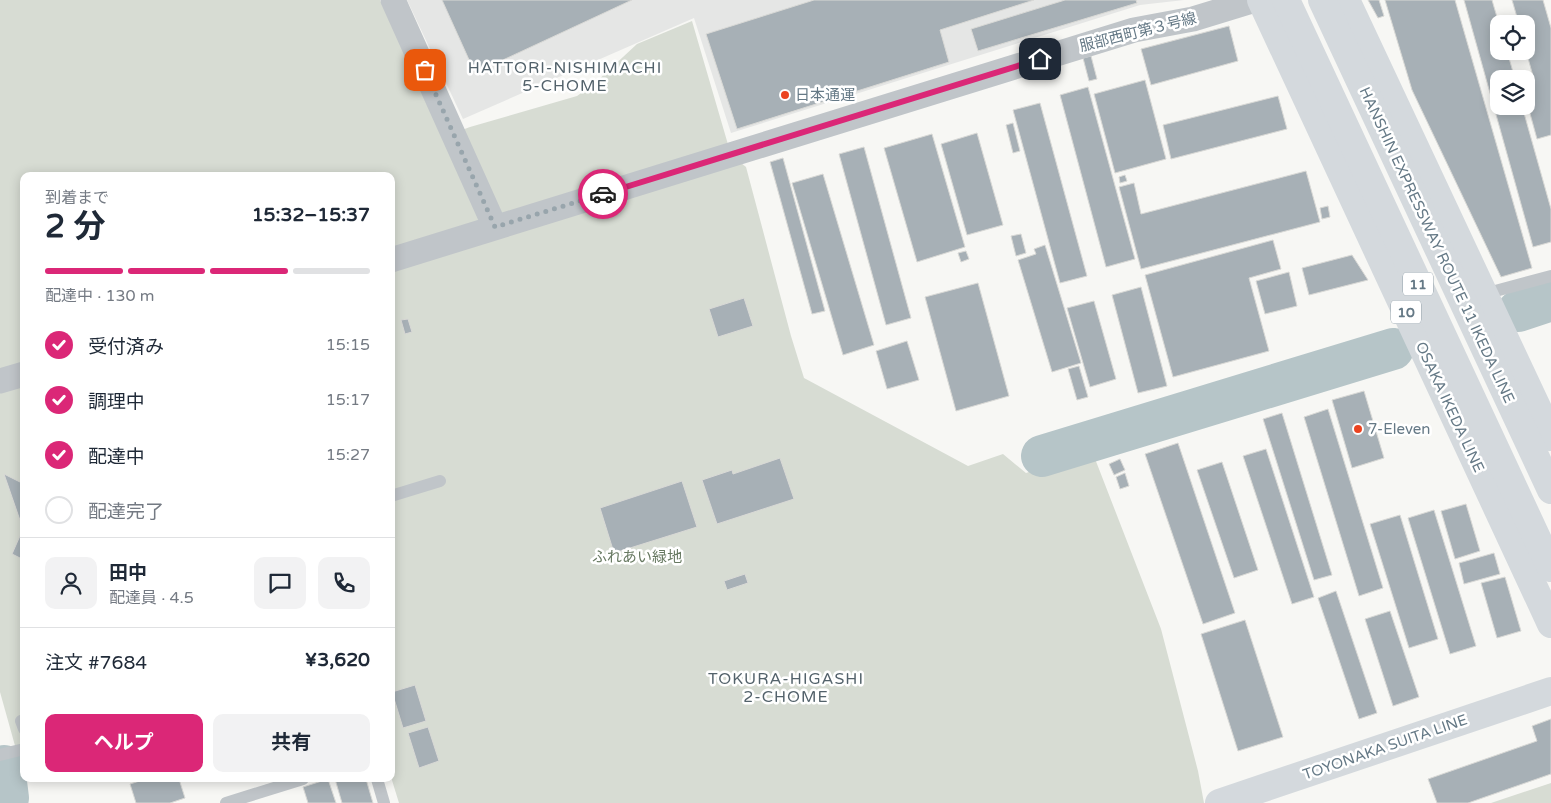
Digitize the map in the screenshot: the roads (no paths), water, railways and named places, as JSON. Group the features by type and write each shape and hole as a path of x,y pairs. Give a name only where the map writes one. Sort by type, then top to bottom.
{"main road":[{"name":"OSAKA IKEDA LINE","path":"1261,0 1551,624"},
{"name":"11","path":"1286,0 1551,568"},
{"path":"1330,3 1484,294 1551,436"},
{"name":"HANSHIN EXPRESSWAY ROUTE 11 IKEDA LINE","path":"1330,3 1551,490"},
{"name":"TOYONAKA SUITA LINE","path":"1219,803 1551,691"}],"street":[{"path":"393,0 495,227"},
{"name":"服部西町第３号線","path":"395,259 1124,33 1194,19 1255,0"},
{"path":"0,382 20,375"}],"lane":[{"path":"1484,294 1551,276"},
{"path":"395,495 440,482"},
{"path":"0,755 20,750"},
{"path":"226,803 293,782"},
{"path":"378,782 384,803"}],"waterway":[{"path":"1518,311 1551,300"},
{"path":"1042,456 1393,349"},
{"path":"4,766 8,798"}],"place":[{"name":"日本通運","path":"785,95"},
{"name":"7-Eleven","path":"1358,429"}],"district":[{"name":"HATTORI-NISHIMACHI 5-CHOME","path":"565,76"},
{"name":"TOKURA-HIGASHI 2-CHOME","path":"786,687"}],"park label":[{"name":"ふれあい緑地","path":"637,557"}]}
